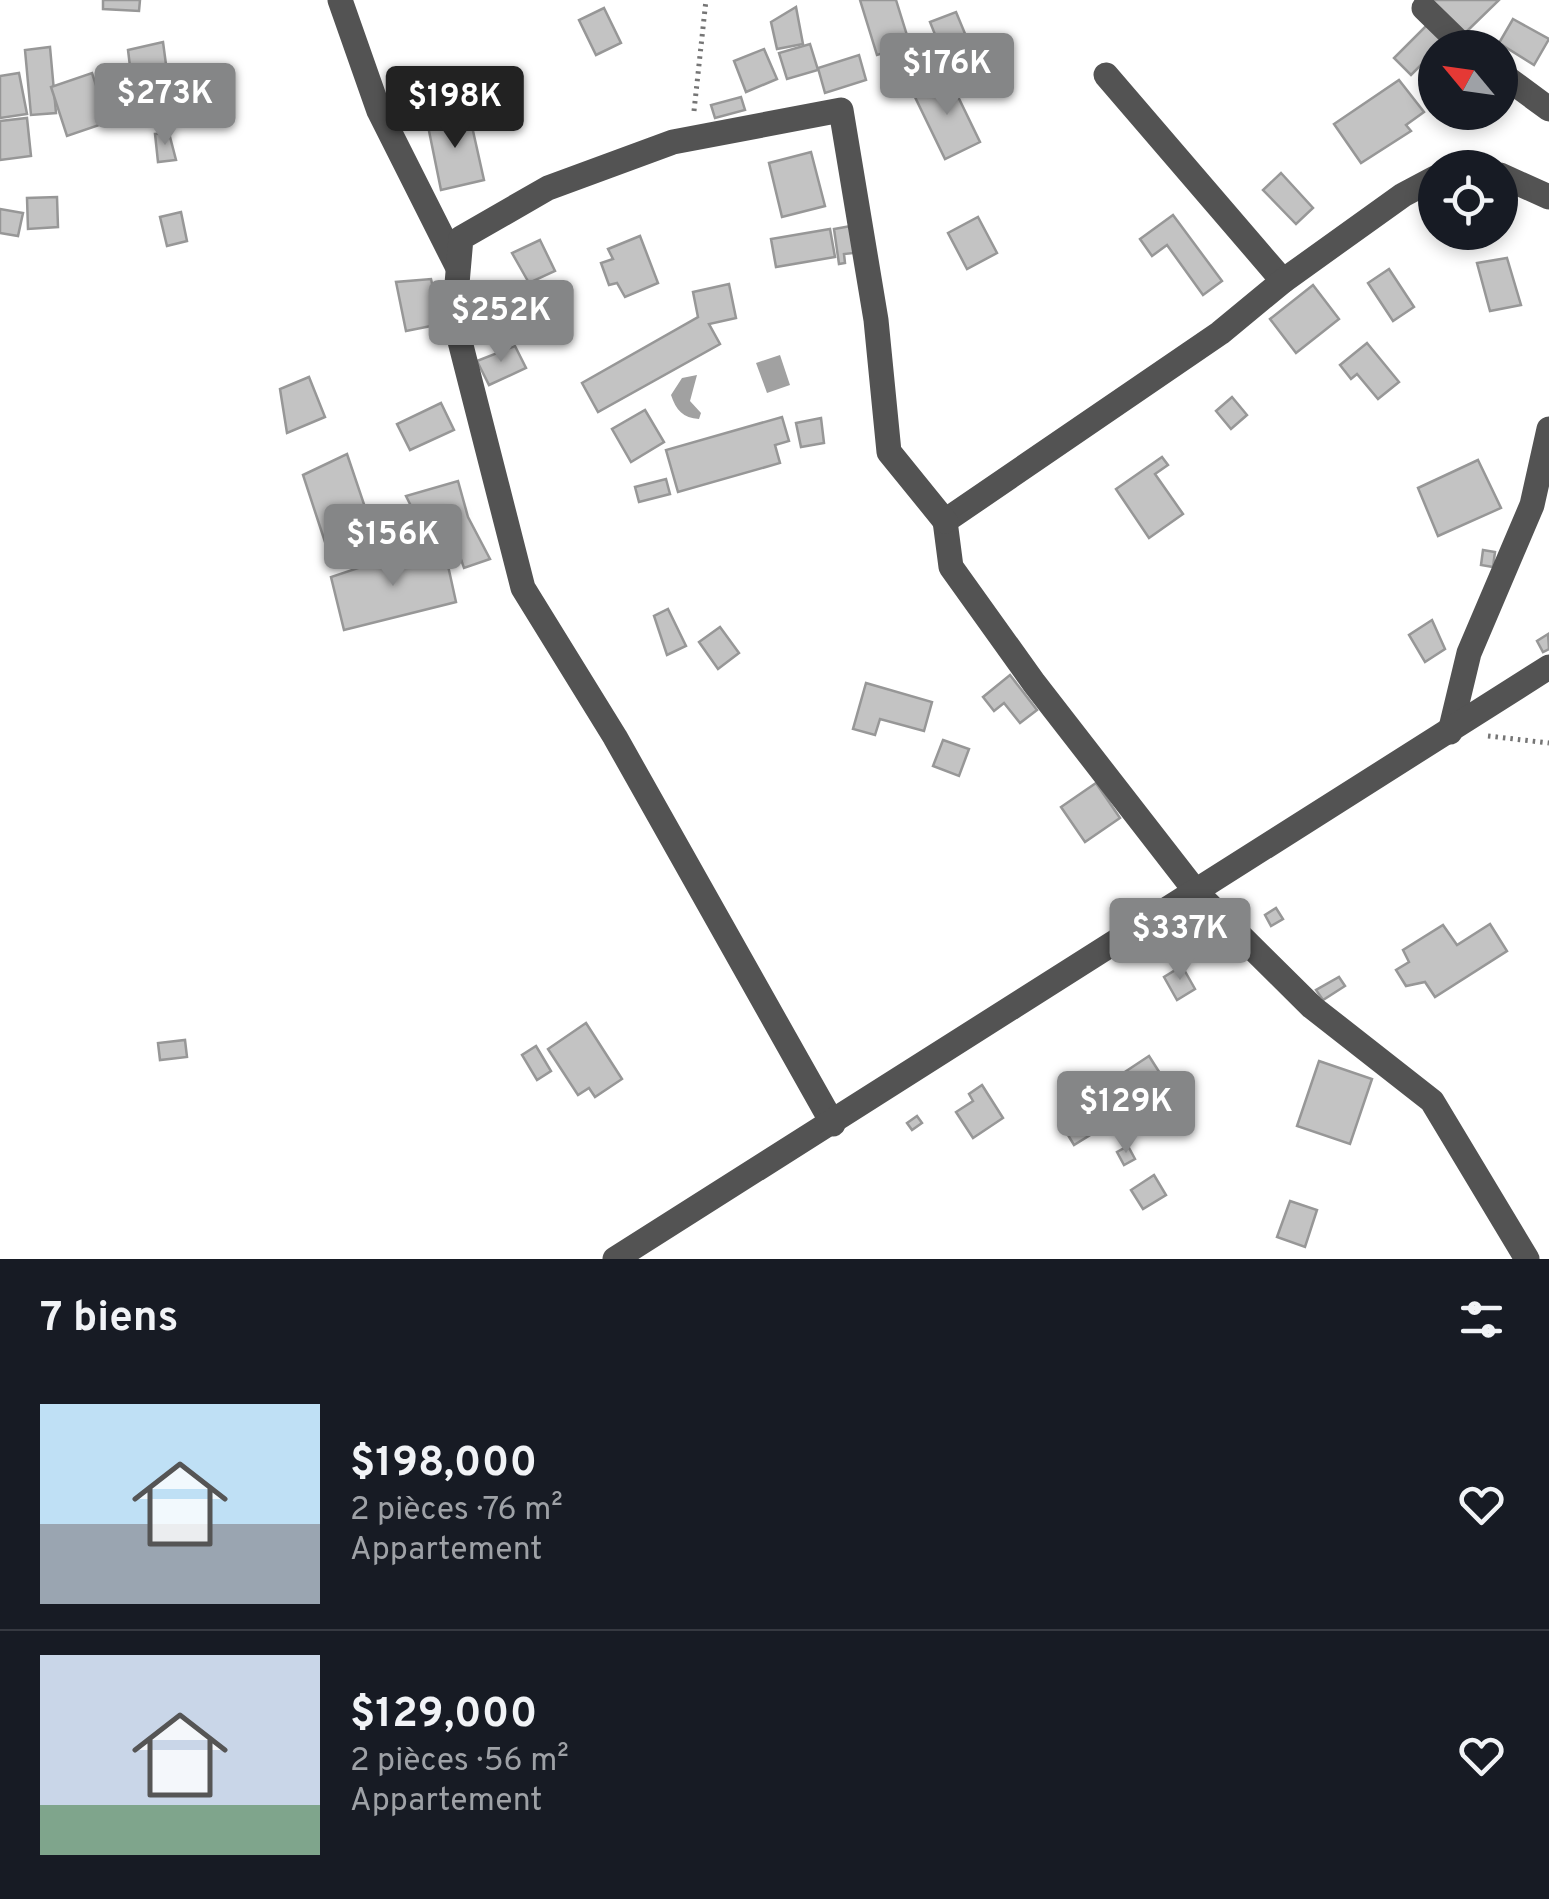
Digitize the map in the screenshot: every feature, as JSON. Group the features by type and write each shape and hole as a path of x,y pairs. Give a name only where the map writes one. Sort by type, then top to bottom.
{"street":[{"path":"340,0 378,111 457,266"},
{"path":"1424,8 1447,30"},
{"path":"1106,75 1282,281"},
{"path":"1518,86 1549,109"},
{"path":"833,1124 616,737 523,588 454,318 461,238 548,188 692,137 841,110 874,303 889,452 946,521 951,567 1034,683 1197,893 1312,1007 1432,1101 1527,1259"},
{"path":"1518,183 1549,196"},
{"path":"946,521 1220,333 1282,281 1418,187"},
{"path":"1450,732 1469,653 1532,505 1549,429"},
{"path":"614,1259 1549,668"}],"path":[{"path":"692,137 706,0"},
{"path":"1450,732 1549,743"}],"shaded area":[{"path":"780,355 790,385 767,393 756,363"},
{"path":"697,375 690,401 701,413 699,419 681,412 671,395 682,378"}],"building":[{"path":"103,0 140,0 139,11 103,9"},
{"path":"860,0 896,0 910,45 877,55"},
{"path":"1423,0 1499,0 1468,30 1457,30"},
{"path":"796,7 803,44 777,49 771,22"},
{"path":"604,8 621,43 596,55 579,20"},
{"path":"956,12 966,36 940,47 930,22"},
{"path":"1513,19 1549,39 1534,65 1518,55 1518,30 1507,30"},
{"path":"1418,34 1418,68 1411,75 1394,58"},
{"path":"163,42 169,87 133,91 128,50"},
{"path":"810,44 818,70 787,79 779,53"},
{"path":"50,47 56,113 31,115 25,50"},
{"path":"764,49 777,79 746,92 734,61"},
{"path":"859,55 866,80 825,93 818,68"},
{"path":"19,73 27,114 0,118 0,76"},
{"path":"92,73 108,122 67,136 51,87"},
{"path":"949,78 980,142 945,159 914,95"},
{"path":"1399,80 1418,104 1418,116 1406,125 1411,131 1361,163 1334,124"},
{"path":"741,97 745,110 715,118 711,105"},
{"path":"469,113 484,180 441,190 427,121"},
{"path":"27,118 31,156 0,160 0,121"},
{"path":"169,133 176,160 158,162 155,134"},
{"path":"811,152 825,206 782,217 769,163"},
{"path":"1281,173 1313,208 1296,224 1263,190"},
{"path":"57,197 58,227 28,229 27,198"},
{"path":"0,209 23,213 18,236 0,233"},
{"path":"181,212 187,241 167,246 160,217"},
{"path":"1173,215 1222,281 1203,295 1167,245 1152,256 1140,239"},
{"path":"978,217 997,253 967,269 948,233"},
{"path":"851,226 854,253 844,254 845,263 839,264 834,229"},
{"path":"830,229 835,257 776,267 771,239"},
{"path":"640,236 658,283 625,297 617,283 609,285 601,263 613,259 608,249"},
{"path":"540,240 555,271 529,283 512,253"},
{"path":"1507,258 1521,305 1490,311 1477,263"},
{"path":"1389,269 1414,307 1393,321 1368,283"},
{"path":"431,279 441,324 406,331 396,282"},
{"path":"729,284 736,318 709,324 720,344 598,412 582,383 698,317 693,292"},
{"path":"1313,285 1339,319 1296,353 1270,319"},
{"path":"1367,343 1399,382 1378,399 1357,374 1351,379 1340,365"},
{"path":"515,346 526,368 489,385 477,361"},
{"path":"309,377 325,417 287,433 280,389"},
{"path":"1232,397 1247,415 1231,429 1216,411"},
{"path":"441,403 454,430 410,450 397,424"},
{"path":"645,410 664,442 631,462 612,429"},
{"path":"782,417 789,441 775,445 780,463 678,492 666,450"},
{"path":"821,418 824,443 801,447 796,423"},
{"path":"347,454 370,522 325,542 303,475"},
{"path":"1162,457 1168,465 1155,474 1183,514 1149,538 1116,489"},
{"path":"1478,460 1501,508 1438,536 1418,488"},
{"path":"666,479 670,494 639,502 635,487"},
{"path":"458,481 468,517 490,559 464,568 445,513 418,520 406,496"},
{"path":"418,548 423,562 445,552 456,602 344,630 331,577"},
{"path":"1483,550 1495,552 1493,567 1481,565"},
{"path":"668,609 686,646 667,655 654,616"},
{"path":"1432,620 1445,649 1425,662 1409,635"},
{"path":"720,627 739,653 718,669 699,642"},
{"path":"1548,634 1549,649 1543,652 1537,641"},
{"path":"1010,675 1037,710 1020,723 1004,703 994,711 983,697"},
{"path":"866,683 932,702 924,731 880,719 875,735 853,729"},
{"path":"943,740 969,749 959,776 933,766"},
{"path":"1096,783 1120,818 1085,842 1061,807"},
{"path":"1276,908 1283,919 1271,926 1265,915"},
{"path":"1490,924 1507,951 1435,997 1425,982 1406,986 1396,970 1409,962 1403,950 1443,925 1457,945"},
{"path":"1182,966 1195,989 1177,1000 1164,977"},
{"path":"1339,977 1345,986 1323,1000 1316,990"},
{"path":"586,1023 622,1079 595,1097 589,1088 578,1095 548,1049"},
{"path":"185,1040 187,1057 160,1060 158,1043"},
{"path":"536,1046 551,1071 537,1080 522,1055"},
{"path":"1149,1056 1177,1100 1134,1129 1105,1085"},
{"path":"1319,1061 1372,1079 1350,1144 1297,1126"},
{"path":"982,1085 1003,1118 973,1138 956,1112 973,1101 969,1094"},
{"path":"1105,1101 1116,1119 1074,1145 1063,1127"},
{"path":"917,1116 922,1123 912,1130 907,1123"},
{"path":"1128,1146 1135,1159 1124,1165 1117,1152"},
{"path":"1154,1175 1166,1195 1143,1209 1131,1190"},
{"path":"1290,1201 1317,1210 1305,1247 1277,1237"}]}
